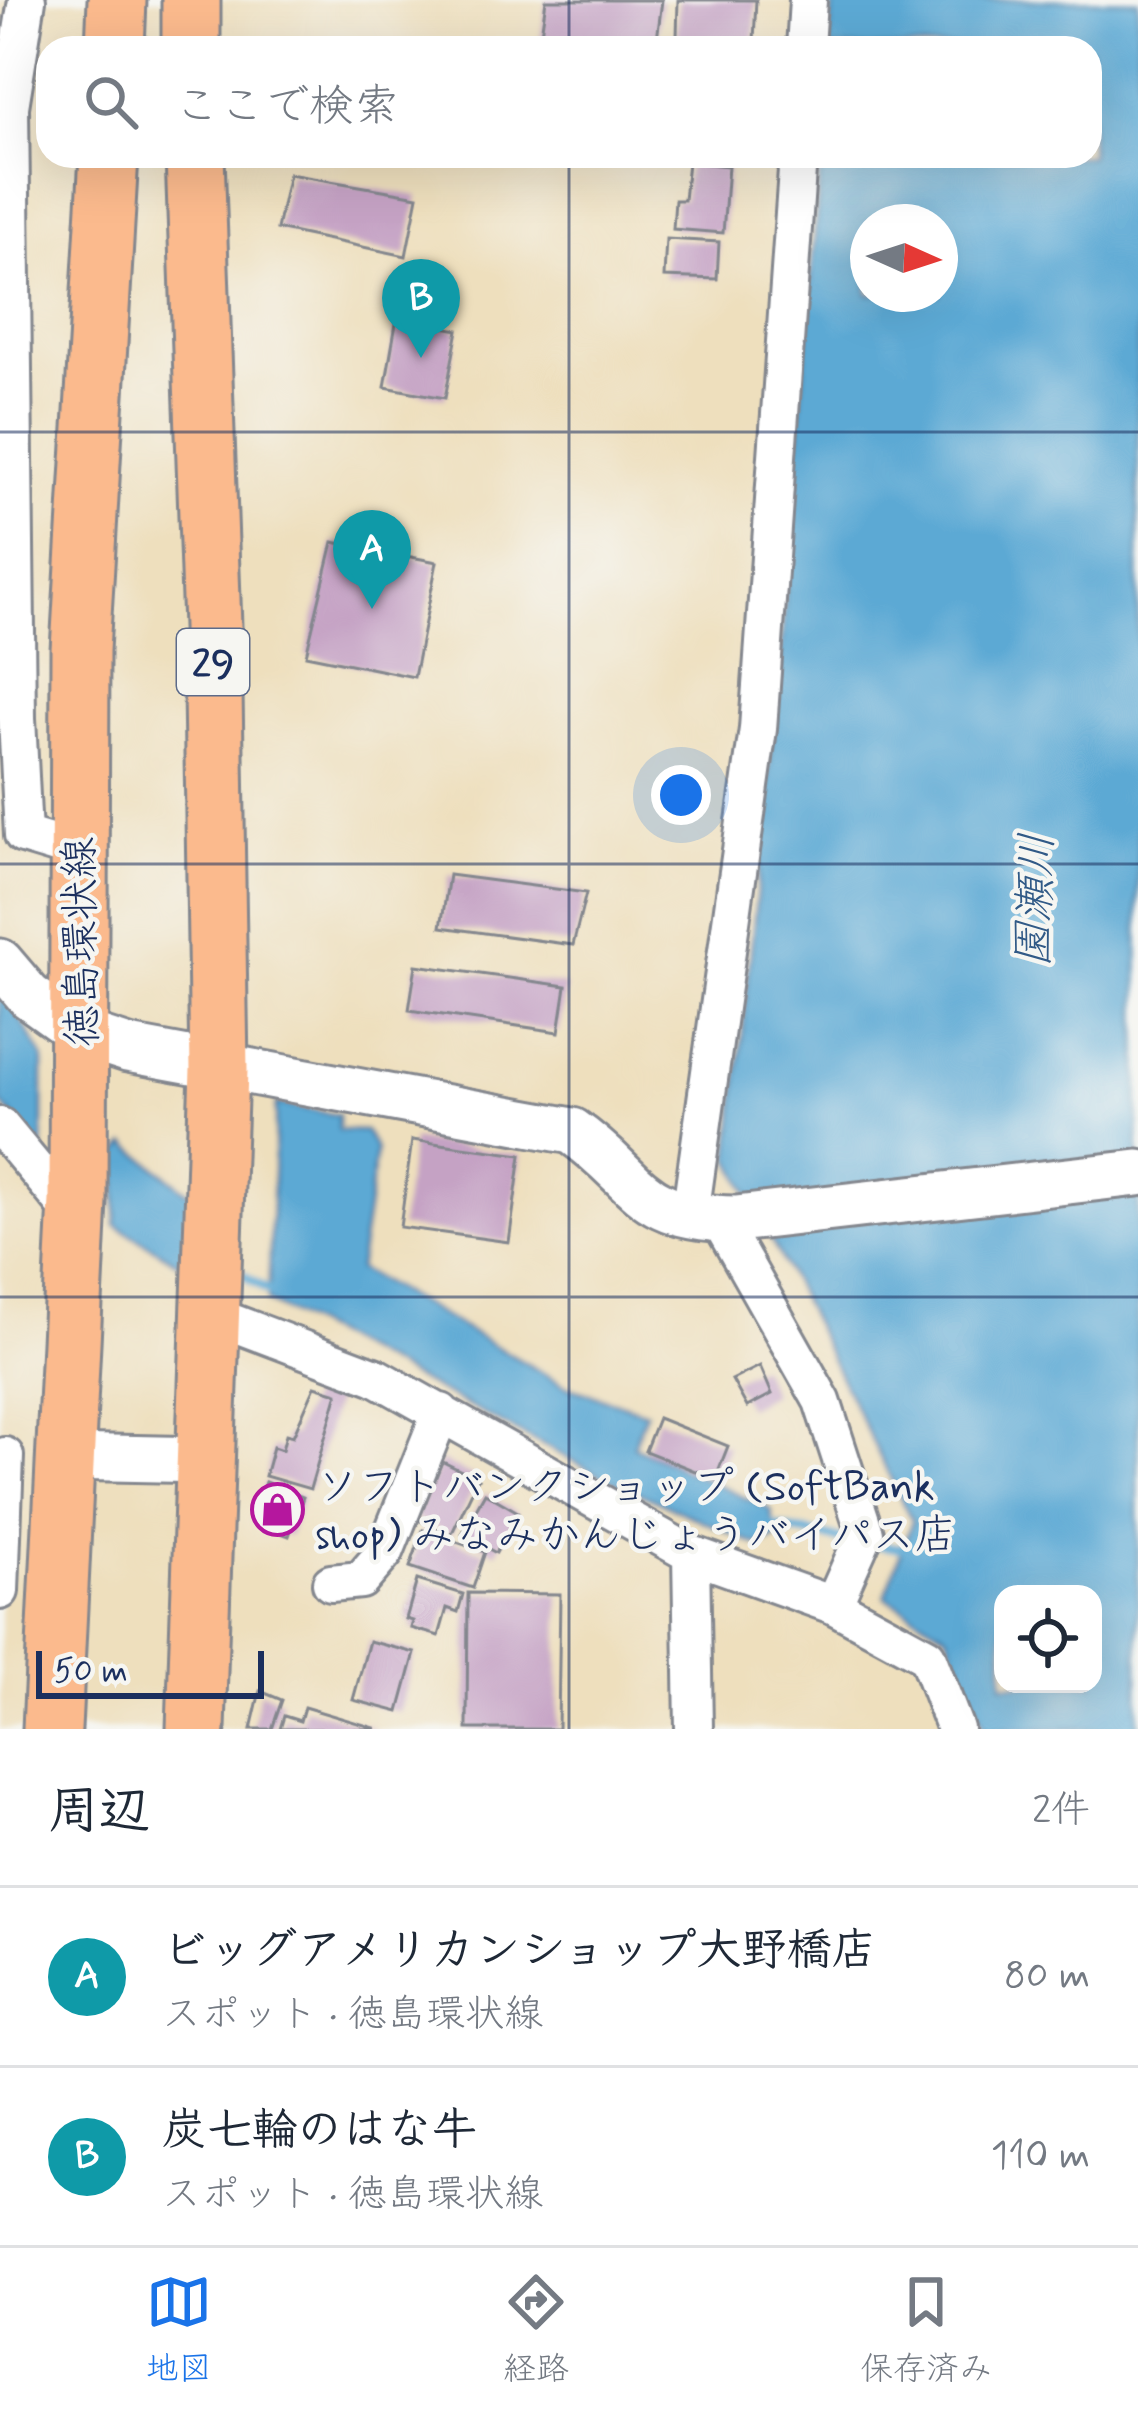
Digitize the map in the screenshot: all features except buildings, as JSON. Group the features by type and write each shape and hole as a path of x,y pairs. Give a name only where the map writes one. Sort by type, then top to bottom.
{"main road":[{"path":"116,36 117,0"},
{"path":"191,0 191,36"},
{"name":"徳島環状線","path":"52,1729 20,1587 63,1457 78,1210 82,1034 76,851 80,650 108,168"},
{"name":"29","path":"195,168 212,627 219,1070 215,1302 196,1729"}],"street":[{"path":"27,0 10,107 23,835 76,851"},
{"path":"806,36 808,0"},
{"path":"797,168 758,729 715,1217 822,1401 865,1533 833,1605"},
{"path":"0,962 29,996 82,1034 219,1070 572,1131 598,1149 647,1203 715,1217 1138,1173"},
{"path":"0,1126 78,1210"},
{"path":"215,1302 376,1377 691,1553 833,1605 927,1655 955,1729"},
{"path":"331,1583 361,1580 385,1552 441,1412"},
{"path":"20,1587 2,1455 208,1460"},
{"path":"691,1553 694,1729"}],"water":[{"name":"園瀬川","path":"833,0 1138,0 1138,1729 985,1729 947,1634 885,1597 912,1521 730,1157 780,662 820,168 1102,168 1102,36 830,36"},
{"path":"0,985 43,1057 43,1150 0,1102"},
{"path":"276,1104 338,1115 338,1130 365,1131 376,1150 358,1269 566,1386 646,1412 633,1446 771,1510 776,1539 756,1545 600,1475 268,1302"},
{"path":"127,1144 191,1195 190,1270 116,1225 118,1154"}],"waterway":[{"path":"232,1268 279,1298"},
{"path":"766,1525 849,1541"},
{"path":"872,1544 915,1550"}],"place":[{"name":"炭七輪のはな牛","path":"421,358"},
{"name":"ビッグアメリカンショップ大野橋店","path":"372,609"},
{"name":"ソフトバンクショップ (SoftBank shop) みなみかんじょうバイパス店","path":"277,1509"}]}
